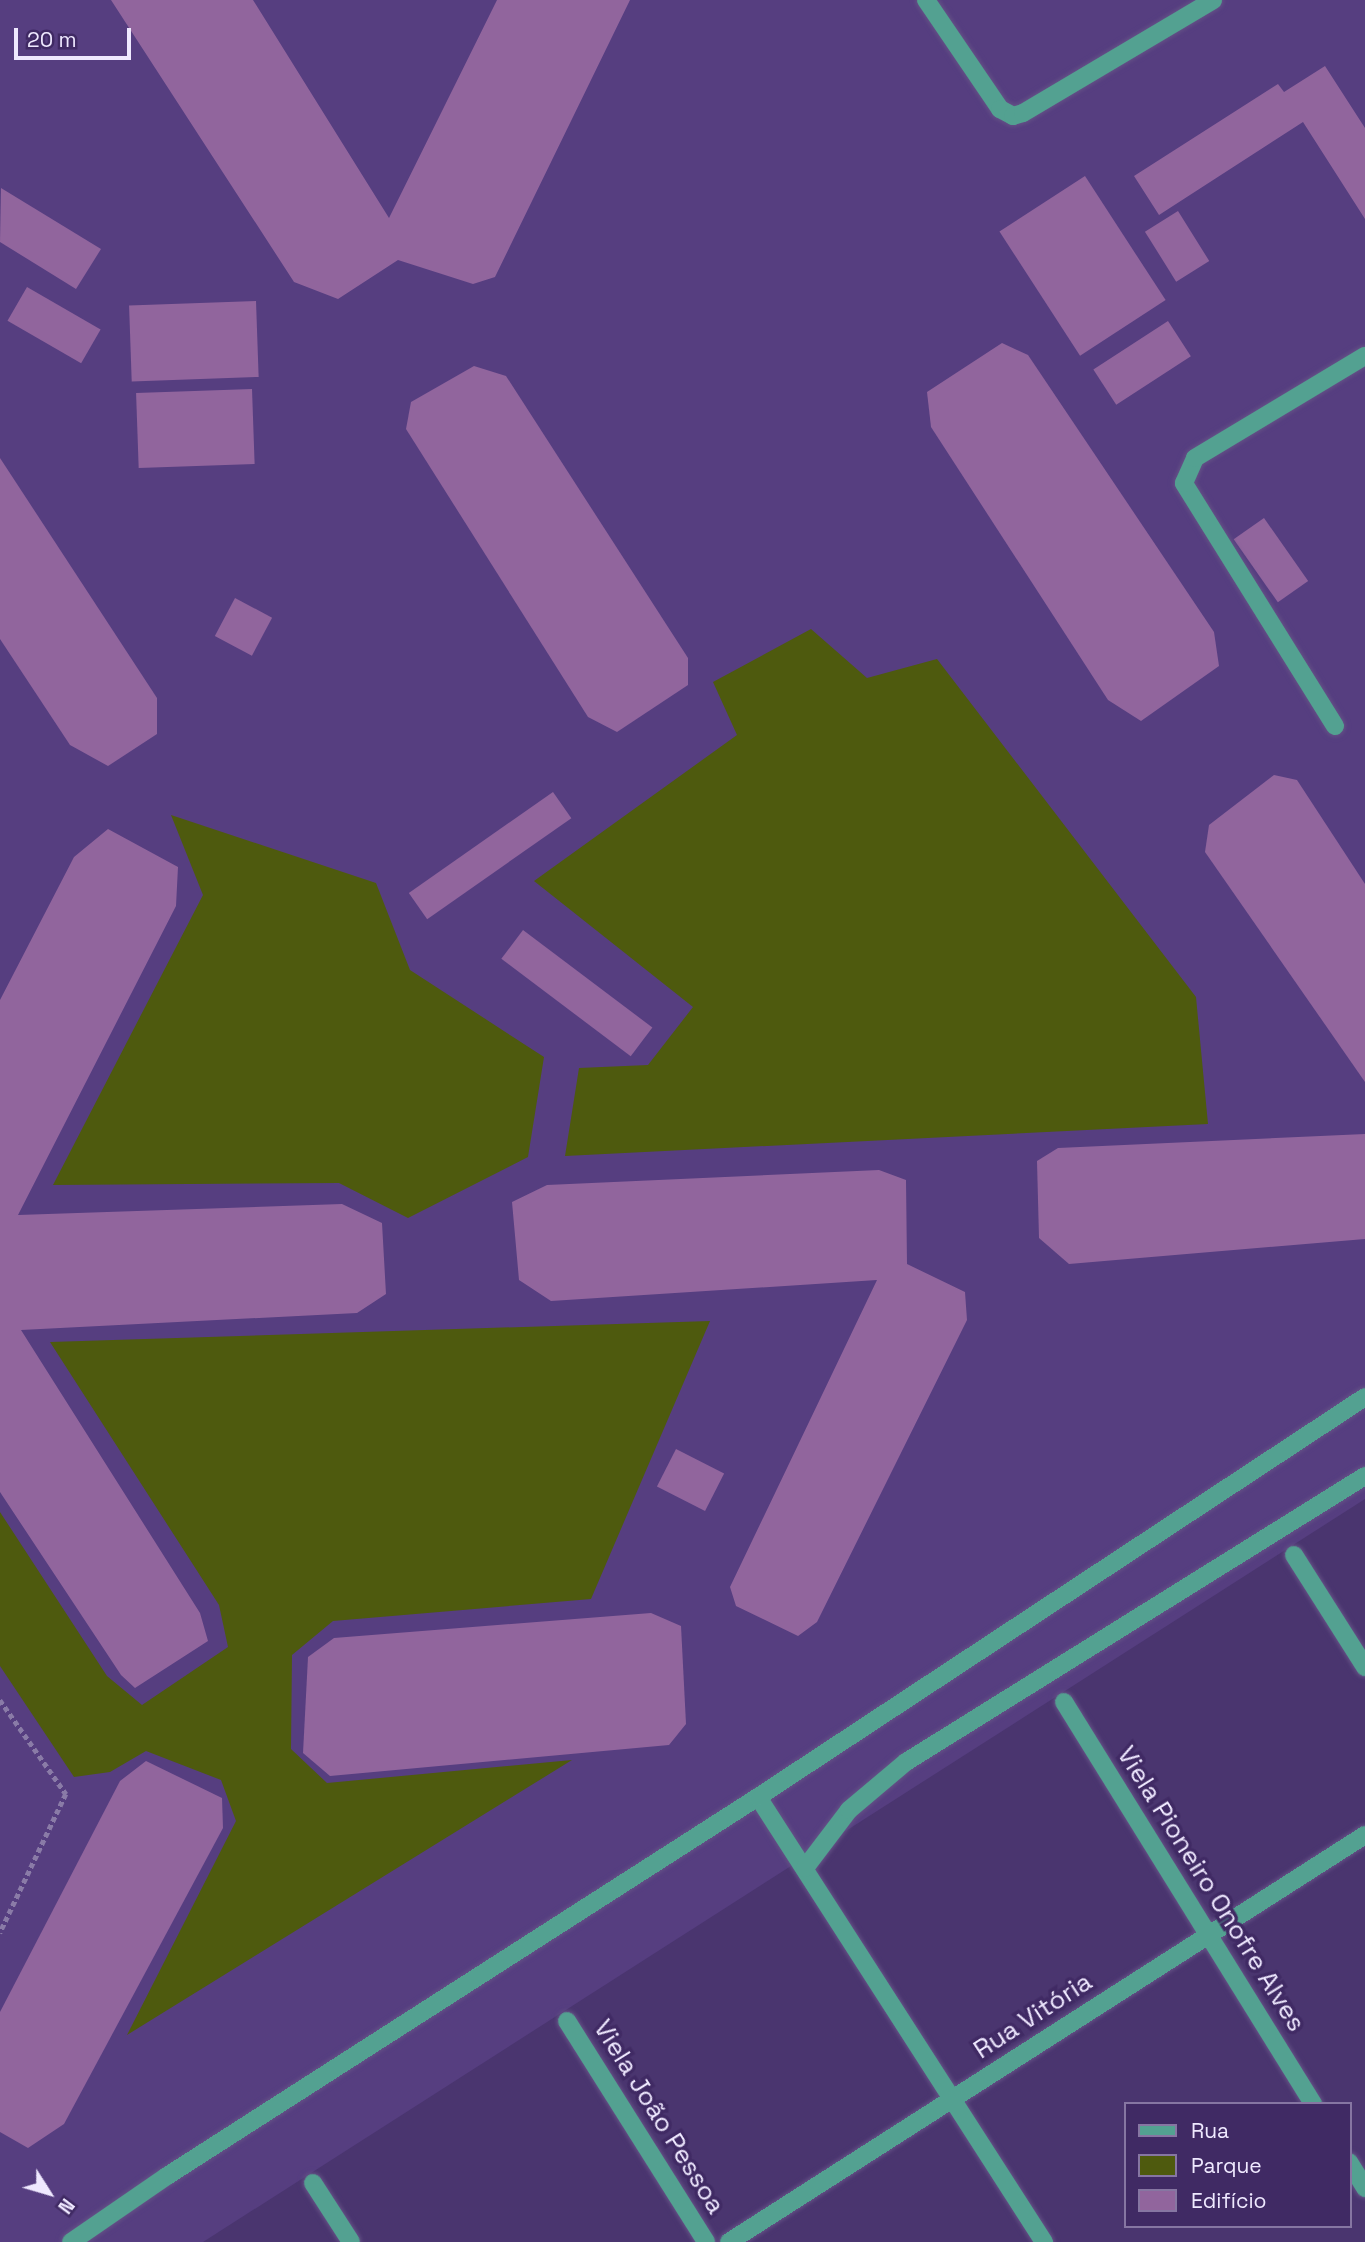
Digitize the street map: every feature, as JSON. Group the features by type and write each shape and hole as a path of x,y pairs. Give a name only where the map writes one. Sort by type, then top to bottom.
{"street":[{"path":"926,0 1000,109 1013,116 1023,113 1213,0"},
{"path":"1335,726 1184,483 1195,458 1365,356"},
{"path":"71,2242 179,2169 758,1797 1365,1398"},
{"path":"805,1868 849,1810 906,1762 1365,1476"},
{"path":"1294,1555 1365,1667"},
{"name":"Viela Pioneiro Onofre Alves","path":"1065,1702 1312,2102"},
{"path":"758,1797 1044,2242"},
{"name":"Rua Vitória","path":"729,2242 1365,1835"},
{"name":"Viela João Pessoa","path":"567,2021 706,2242"},
{"path":"1351,2165 1365,2188"},
{"path":"313,2183 351,2242"}],"path":[{"path":"0,1700 66,1794 0,1933"}],"shaded area":[{"path":"0,0 1365,0 1365,1499 203,2242 0,2242"}],"green space":[{"path":"811,629 867,678 937,659 1196,997 1208,1124 565,1156 579,1068 648,1065 693,1007 534,881 737,735 713,682"},
{"path":"171,815 376,883 410,970 544,1057 528,1157 408,1218 339,1183 53,1185 203,895"},
{"path":"710,1321 591,1599 333,1621 292,1655 291,1749 327,1783 572,1760 127,2035 236,1821 221,1780 146,1751 110,1772 74,1777 0,1666 0,1512 107,1676 142,1705 228,1647 219,1605 50,1342"}],"building":[{"path":"111,0 253,0 389,218 497,0 630,0 495,277 473,284 398,260 338,299 294,282"},
{"path":"1325,66 1365,128 1365,219 1303,122 1159,215 1134,176 1278,84 1284,92"},
{"path":"1085,176 1166,300 1080,356 999,232"},
{"path":"1,188 101,249 76,289 0,242"},
{"path":"1178,211 1209,261 1176,282 1145,232"},
{"path":"27,287 101,330 81,363 8,321"},
{"path":"256,301 259,377 132,381 129,305"},
{"path":"1168,321 1191,356 1116,405 1093,369"},
{"path":"1002,343 1028,355 1214,632 1219,666 1141,721 1108,700 931,427 927,392"},
{"path":"474,366 506,376 688,658 688,685 617,732 588,717 406,429 411,402"},
{"path":"252,389 255,464 139,468 136,393"},
{"path":"0,458 157,698 157,734 108,766 70,745 0,639"},
{"path":"1264,518 1308,581 1278,602 1234,539"},
{"path":"235,598 272,618 252,656 215,636"},
{"path":"1274,775 1297,780 1365,884 1365,1082 1205,852 1209,825"},
{"path":"553,792 571,818 427,919 409,893"},
{"path":"108,829 178,867 176,906 18,1215 342,1204 382,1223 386,1294 357,1313 21,1330 200,1613 208,1641 135,1688 121,1675 0,1492 0,1000 74,857"},
{"path":"523,930 652,1027 631,1056 501,959"},
{"path":"1365,1134 1365,1239 1069,1264 1039,1238 1037,1161 1058,1148"},
{"path":"879,1170 906,1180 907,1264 965,1292 967,1320 817,1622 798,1636 736,1606 730,1587 877,1280 551,1301 519,1280 512,1202 547,1185"},
{"path":"676,1449 724,1474 705,1511 657,1486"},
{"path":"651,1613 681,1626 686,1724 669,1745 330,1776 303,1753 308,1657 334,1638"},
{"path":"146,1761 222,1798 223,1828 64,2124 28,2148 0,2132 0,2012 120,1781"}]}
